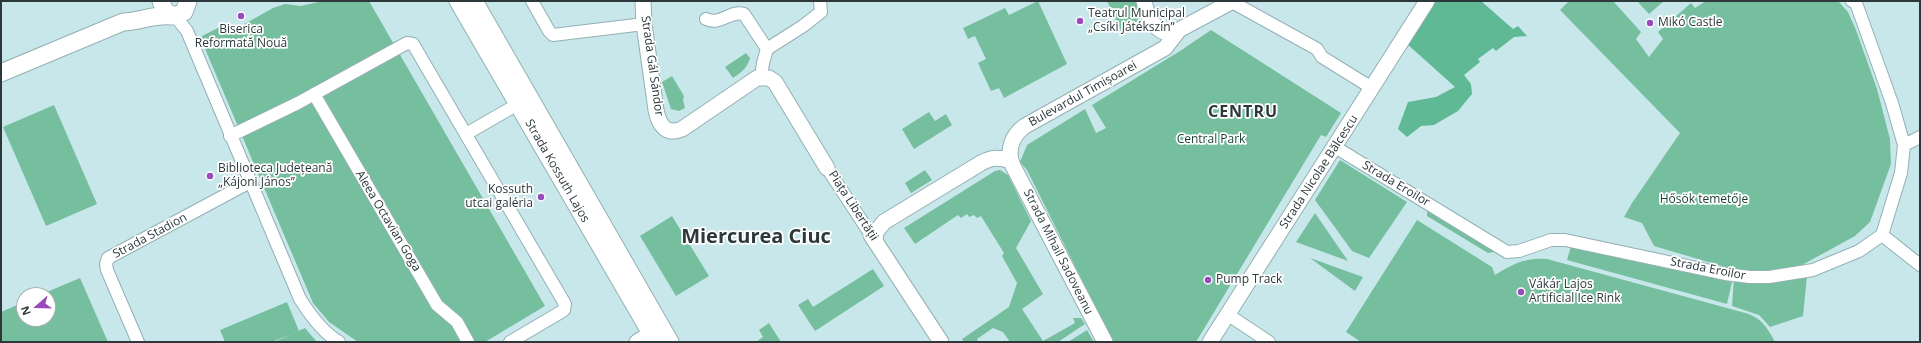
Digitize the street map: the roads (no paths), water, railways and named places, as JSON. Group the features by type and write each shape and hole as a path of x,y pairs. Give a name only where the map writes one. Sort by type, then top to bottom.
{"main road":[{"path":"123,22 128,16 155,1"},
{"path":"161,1 163,9 183,8"},
{"name":"Strada Kossuth Lajos","path":"458,1 518,104 581,200"},
{"name":"Strada Kossuth Lajos","path":"474,1 581,200 651,336 670,342"},
{"path":"1,73 123,22 131,22 183,8"}],"street":[{"path":"532,1 549,31 553,35 644,24"},
{"name":"Strada Gál Sándor","path":"643,1 644,24 658,118 666,129 673,132 682,129 761,77"},
{"path":"761,77 763,63 768,49 821,12 820,1"},
{"path":"1144,1 1152,21 1160,31 1168,33 1180,30"},
{"path":"1232,1 1317,49 1322,57 1372,88"},
{"name":"Bulevardul Timișoarei","path":"1011,161 1011,146 1022,129 1165,48 1180,30 1232,1"},
{"name":"Strada Nicolae Bălcescu","path":"1210,342 1427,1"},
{"path":"1856,2 1892,103 1904,146 1901,173 1882,235 1920,265"},
{"path":"183,8 187,31 300,299 311,316 332,340"},
{"path":"706,19 713,22 737,13 744,14 768,49"},
{"path":"230,136 314,94 410,42 414,45 565,304 564,310 510,342"},
{"name":"Piața Libertății","path":"761,77 772,79 775,82 827,168 941,342"},
{"name":"Aleea Octavian Goga","path":"314,94 437,305 457,322 468,342"},
{"path":"466,134 518,104"},
{"path":"1904,146 1920,137"},
{"name":"Strada Eroilor","path":"1335,147 1507,252 1519,251 1551,240 1565,240 1725,274 1750,277 1769,277 1813,270 1859,251 1882,235"},
{"path":"873,238 884,222 988,159 997,157 1011,161"},
{"name":"Strada Mihail Sadoveanu","path":"1011,161 1105,342"},
{"name":"Strada Stadion","path":"138,342 107,270 106,264 108,258 250,182"},
{"path":"1227,314 1269,342"}],"place":[{"name":"Biserica Reformată Nouă","path":"241,16"},
{"name":"Teatrul Municipal „Csíki Játékszín”","path":"1080,21"},
{"name":"Mikó Castle","path":"1650,23"},
{"name":"Biblioteca Județeană „Kájoni János”","path":"210,176"},
{"name":"Kossuth utcai galéria","path":"541,197"},
{"name":"Pump Track","path":"1208,280"},
{"name":"Vákár Lajos Artificial Ice Rink","path":"1521,292"}],"district":[{"name":"CENTRU","path":"1243,112"},
{"name":"Miercurea Ciuc","path":"756,237"}],"park label":[{"name":"Central Park","path":"1211,140"},
{"name":"Hősök temetője","path":"1704,200"}]}
